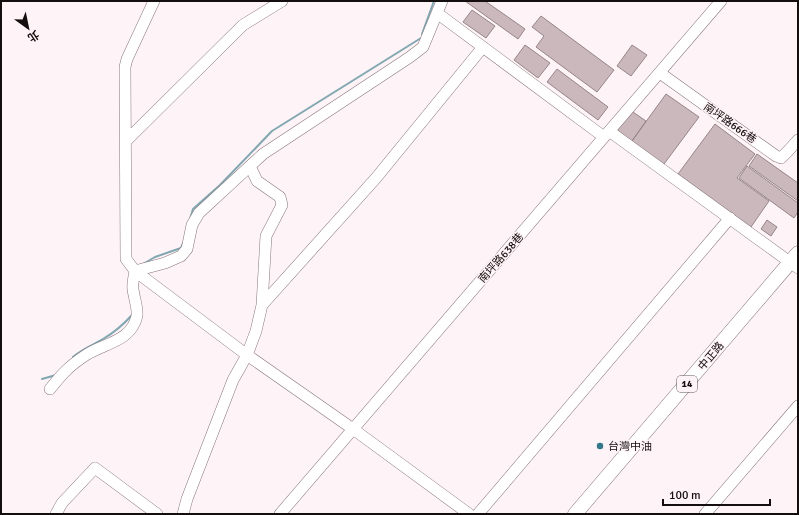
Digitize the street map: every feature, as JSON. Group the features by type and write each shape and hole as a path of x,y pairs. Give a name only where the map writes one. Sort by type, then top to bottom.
{"main road":[{"name":"中正路","path":"575,514 795,261"},
{"name":"中正路","path":"588,514 631,462 718,363 795,261"}],"street":[{"path":"154,1 127,59 125,67 126,259 136,271 247,355 353,429 469,514"},
{"path":"125,142 243,25 282,1"},
{"path":"136,271 166,263 181,256 187,249 192,225 199,213 263,154 423,47 442,1"},
{"name":"南坪路638巷","path":"280,514 721,1"},
{"path":"437,13 607,134 795,261"},
{"path":"262,305 376,178 483,47"},
{"name":"南坪路666巷","path":"660,73 776,156 781,158 798,140"},
{"path":"183,514 187,499 233,380 247,355 256,331 262,305 266,236 282,205 280,197 257,181 250,166"},
{"path":"478,514 730,218"},
{"path":"50,389 66,369 87,354 118,341 134,326 137,315 132,288 136,271"},
{"path":"705,514 798,406"},
{"path":"56,514 62,503 95,468 157,514"}],"building":[{"path":"465,1 485,1 525,29 518,39"},
{"path":"472,10 495,26 486,38 463,22"},
{"path":"541,16 614,70 597,92 536,47 544,36 532,27"},
{"path":"525,45 550,63 538,78 514,60"},
{"path":"632,45 647,55 631,76 617,66"},
{"path":"557,69 608,107 598,120 547,82"},
{"path":"666,94 699,117 664,164 632,141"},
{"path":"630,110 646,121 632,141 616,129"},
{"path":"715,124 755,154 737,178 769,201 751,227 678,174"},
{"path":"757,154 798,183 798,201 749,166"},
{"path":"747,166 798,203 798,212 794,218 739,178"},
{"path":"767,220 777,227 771,236 761,229"}],"waterway":[{"path":"422,34 434,1"},
{"path":"190,219 193,209 220,185 272,131 421,38"},
{"path":"143,264 155,257 181,248 183,243"},
{"path":"73,357 111,334 132,315"},
{"path":"42,379 56,375"}],"place":[{"name":"台灣中油","path":"600,446"}]}
